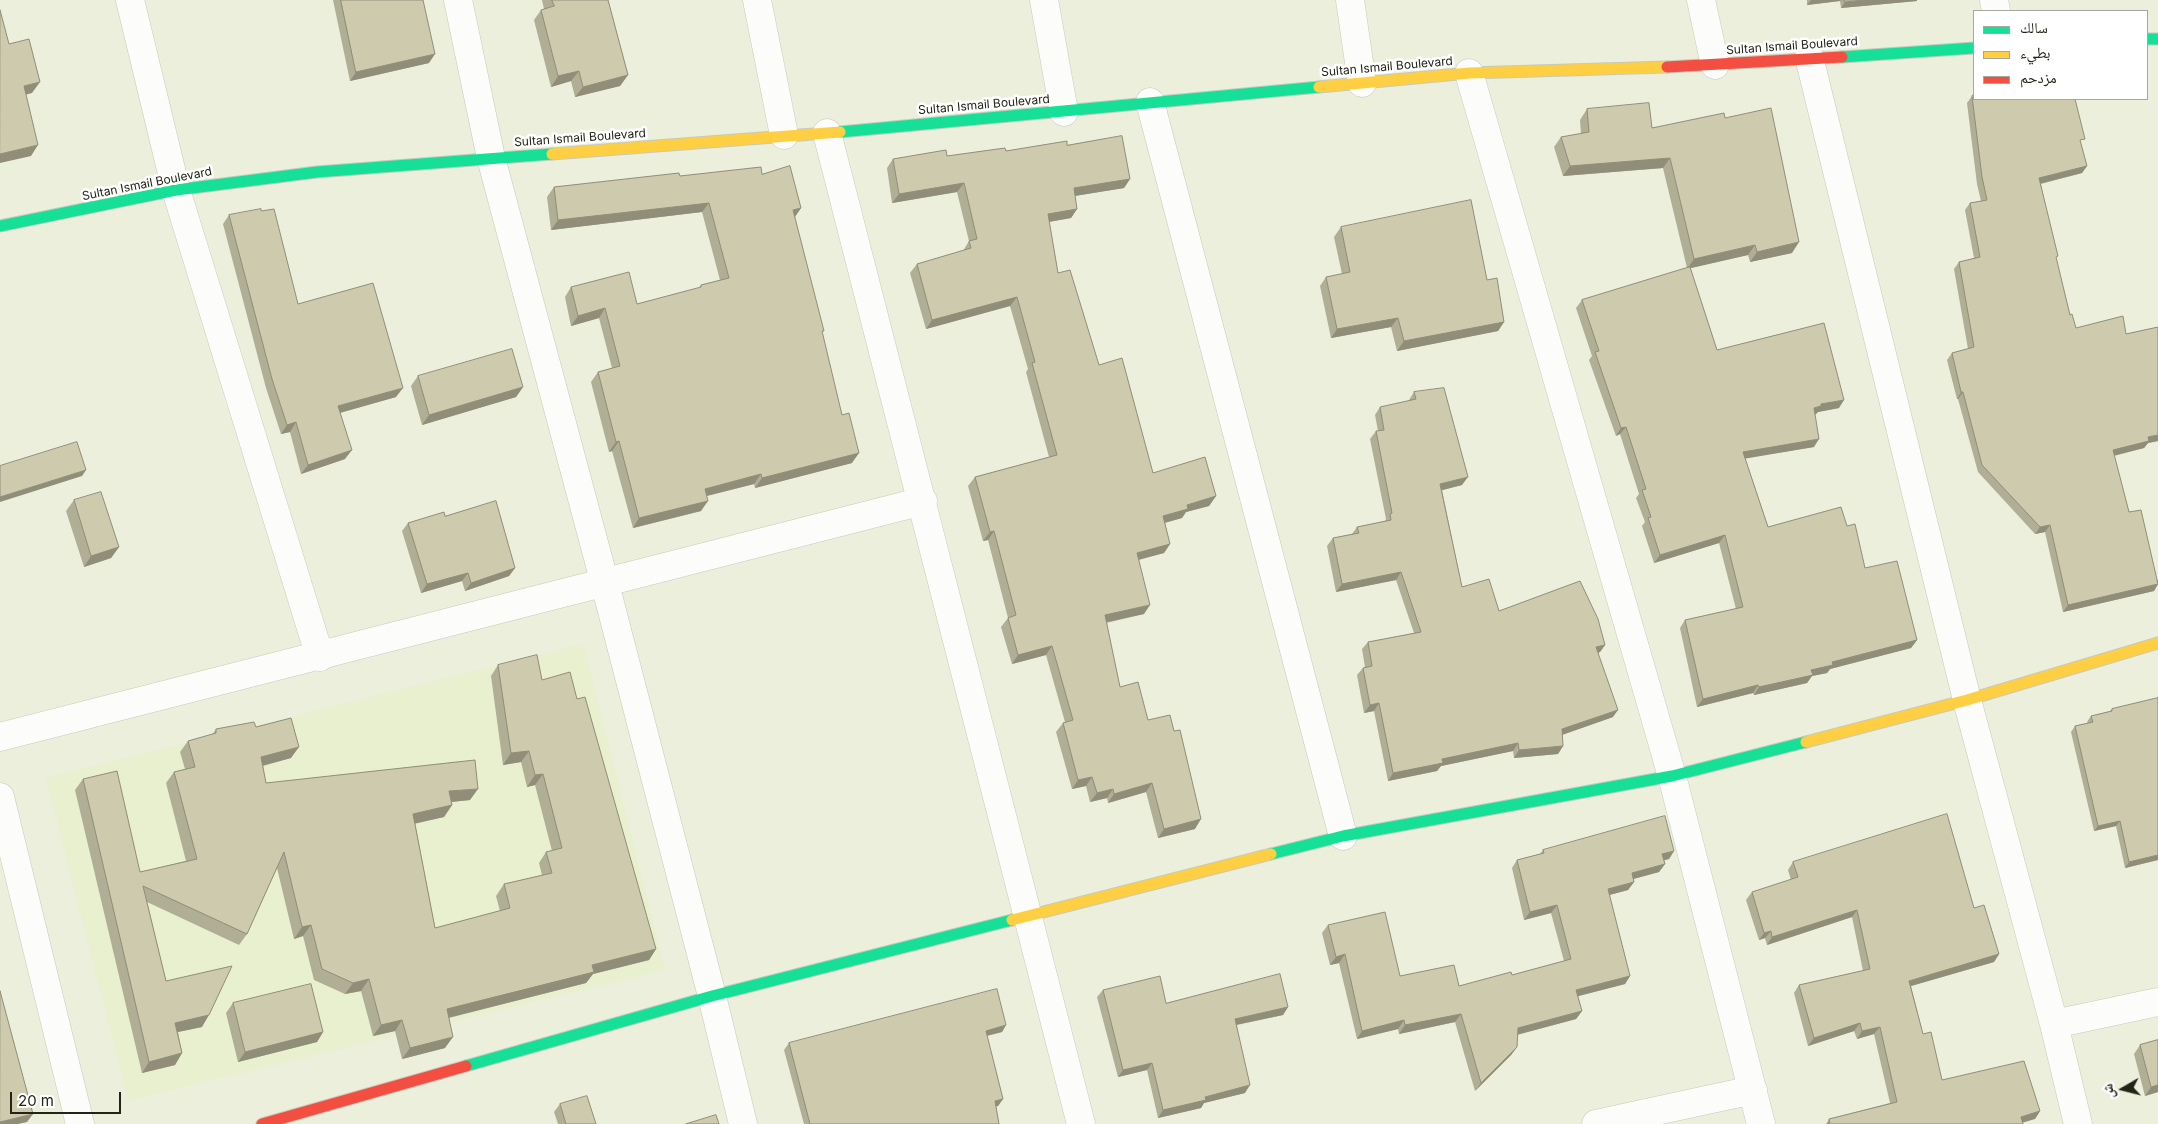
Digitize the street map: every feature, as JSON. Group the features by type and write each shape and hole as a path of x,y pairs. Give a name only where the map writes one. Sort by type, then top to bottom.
{"street":[{"path":"130,0 176,190 320,657"},
{"path":"458,0 491,158 605,584 712,996 743,1124"},
{"path":"757,0 784,135"},
{"path":"1044,0 1064,112"},
{"path":"1350,0 1362,83"},
{"path":"1701,0 1715,65"},
{"name":"Sultan Ismail Boulevard","path":"0,226 176,190 317,172 828,133 1469,73 1715,65 1973,48"},
{"path":"1809,58 1967,700 2054,1024 2078,1124"},
{"path":"1469,73 1672,776 1761,1124"},
{"path":"1150,102 1343,836"},
{"path":"828,133 1081,1124"},
{"path":"0,737 320,657 923,501"},
{"path":"262,1124 712,996 1343,836 1672,776 1967,700 2158,643"},
{"path":"0,797 80,1124"},
{"path":"2054,1024 2158,1002"},
{"path":"1596,1124 1752,1090"}],"shaded area":[{"path":"583,644 665,970 128,1101 46,778"}],"building":[{"path":"341,0 423,0 435,54 356,72"},
{"path":"552,0 608,0 628,75 583,87 579,71 558,76 541,10 554,6"},
{"path":"1844,0 1865,0 1845,2"},
{"path":"0,10 9,44 29,39 40,82 24,86 38,145 0,154"},
{"path":"1972,96 1973,100 2075,100 2085,139 2080,140 2087,166 2039,178 2070,315 2072,314 2076,328 2123,316 2126,334 2158,327 2158,435 2148,437 2149,441 2113,450 2129,512 2141,510 2158,584 2068,605 2050,525 2040,527 1982,465 1952,353 1974,347 1959,262 1980,257 1970,203 1987,200 1982,177"},
{"path":"1649,103 1652,128 1724,113 1725,118 1771,108 1799,242 1757,252 1755,245 1694,259 1670,158 1570,166 1561,137 1589,132 1587,109"},
{"path":"1122,136 1130,179 1074,188 1077,209 1048,214 1058,273 1070,270 1099,365 1122,358 1153,473 1205,457 1216,496 1187,505 1188,509 1163,516 1170,544 1137,553 1150,605 1105,615 1120,687 1138,682 1148,720 1170,715 1174,731 1180,730 1201,819 1164,829 1152,783 1114,794 1113,789 1097,793 1092,777 1078,780 1063,723 1073,720 1052,646 1018,655 1008,618 1016,615 994,531 990,532 975,477 1057,455 1032,363 1035,362 1017,297 932,320 917,264 971,248 969,241 977,239 964,183 899,194 893,159 946,150 947,156 1005,148 1006,151 1067,141 1067,145"},
{"path":"790,166 801,208 793,210 824,331 822,331 842,415 849,413 859,453 762,478 761,474 705,489 708,501 639,518 619,441 616,442 598,372 620,366 605,308 578,316 571,287 629,272 637,304 729,278 709,203 558,220 554,187 679,173 680,176 761,167 762,174"},
{"path":"1471,200 1487,280 1497,278 1504,322 1404,341 1398,318 1337,329 1326,277 1350,272 1341,227"},
{"path":"261,209 261,211 274,209 298,304 373,283 403,388 338,406 352,450 308,465 296,422 287,425 272,379 229,215"},
{"path":"1690,267 1717,350 1824,323 1844,400 1821,404 1821,406 1814,408 1819,439 1743,452 1768,527 1841,507 1847,526 1855,524 1865,568 1897,561 1917,640 1832,662 1833,665 1811,670 1813,675 1759,687 1758,685 1703,699 1685,620 1743,607 1725,535 1660,555 1648,518 1651,517 1642,490 1646,489 1626,427 1621,428 1595,352 1599,351 1582,300"},
{"path":"512,349 523,387 429,415 418,376"},
{"path":"1444,388 1468,477 1440,484 1462,587 1489,579 1499,611 1580,581 1598,619 1605,645 1596,647 1618,710 1562,729 1563,746 1519,750 1518,743 1442,759 1443,763 1393,773 1379,703 1370,705 1363,668 1372,666 1368,642 1421,632 1401,572 1342,584 1333,538 1359,533 1357,527 1391,520 1390,514 1392,513 1376,431 1384,430 1380,407 1416,399 1414,392"},
{"path":"77,442 86,470 0,497 0,466"},
{"path":"101,492 119,547 91,556 74,500"},
{"path":"496,501 515,568 471,583 468,573 427,584 408,523 444,512 445,516"},
{"path":"537,655 542,680 570,672 577,699 585,697 656,949 592,965 594,972 447,1009 453,1037 410,1048 402,1020 381,1025 369,979 353,983 322,969 311,925 302,927 284,852 247,934 143,886 166,981 232,966 209,1015 175,1023 182,1053 149,1062 83,779 117,771 140,872 197,859 174,772 195,767 188,741 216,733 216,729 254,722 256,727 291,718 299,747 261,757 266,783 475,760 478,789 449,791 452,805 413,814 435,928 510,908 504,884 552,873 546,852 562,848 543,774 535,775 529,751 511,753 498,665"},
{"path":"2158,698 2158,855 2129,862 2120,821 2098,826 2075,726 2093,722 2091,716"},
{"path":"1947,814 1974,908 1984,905 1999,954 1909,981 1923,1034 1931,1032 1942,1080 2024,1061 2040,1111 2021,1117 2023,1124 1827,1124 1830,1123 1829,1119 1897,1102 1880,1027 1862,1031 1860,1023 1814,1038 1799,985 1870,969 1857,910 1772,937 1771,931 1764,933 1752,892 1798,877 1793,862"},
{"path":"1665,816 1674,851 1662,854 1665,864 1632,873 1634,882 1608,889 1630,976 1576,990 1582,1011 1518,1028 1517,1047 1481,1083 1461,1014 1405,1025 1404,1020 1362,1031 1345,954 1336,957 1328,925 1385,912 1400,976 1454,965 1459,986 1511,972 1512,975 1571,959 1557,905 1530,912 1517,860 1544,853 1543,850"},
{"path":"1280,974 1288,1007 1235,1019 1250,1085 1205,1097 1206,1100 1163,1110 1152,1063 1123,1070 1103,990 1160,976 1166,1003"},
{"path":"311,984 323,1032 245,1052 233,1003"},
{"path":"997,989 1006,1025 986,1031 1003,1099 995,1101 999,1124 810,1124 789,1043"},
{"path":"0,991 33,1114 0,1122"},
{"path":"2158,1040 2158,1085 2151,1087 2140,1045"},
{"path":"587,1096 596,1124 566,1124 560,1104"},
{"path":"716,1115 719,1124 686,1124"}],"traffic: fast":[{"path":"2148,39 2158,39"},
{"path":"1842,57 1973,48"},
{"path":"840,132 1319,87"},
{"path":"0,226 176,190 317,172 552,154"},
{"path":"1271,854 1343,836 1672,776 1806,742"},
{"path":"466,1066 712,996 1012,920"}],"traffic: slow":[{"path":"1319,87 1469,73 1667,67"},
{"path":"552,154 840,132"},
{"path":"1806,742 1967,700 2158,643"},
{"path":"1012,920 1271,854"}],"traffic: jam":[{"path":"1667,67 1842,57"},
{"path":"262,1124 466,1066"}]}
